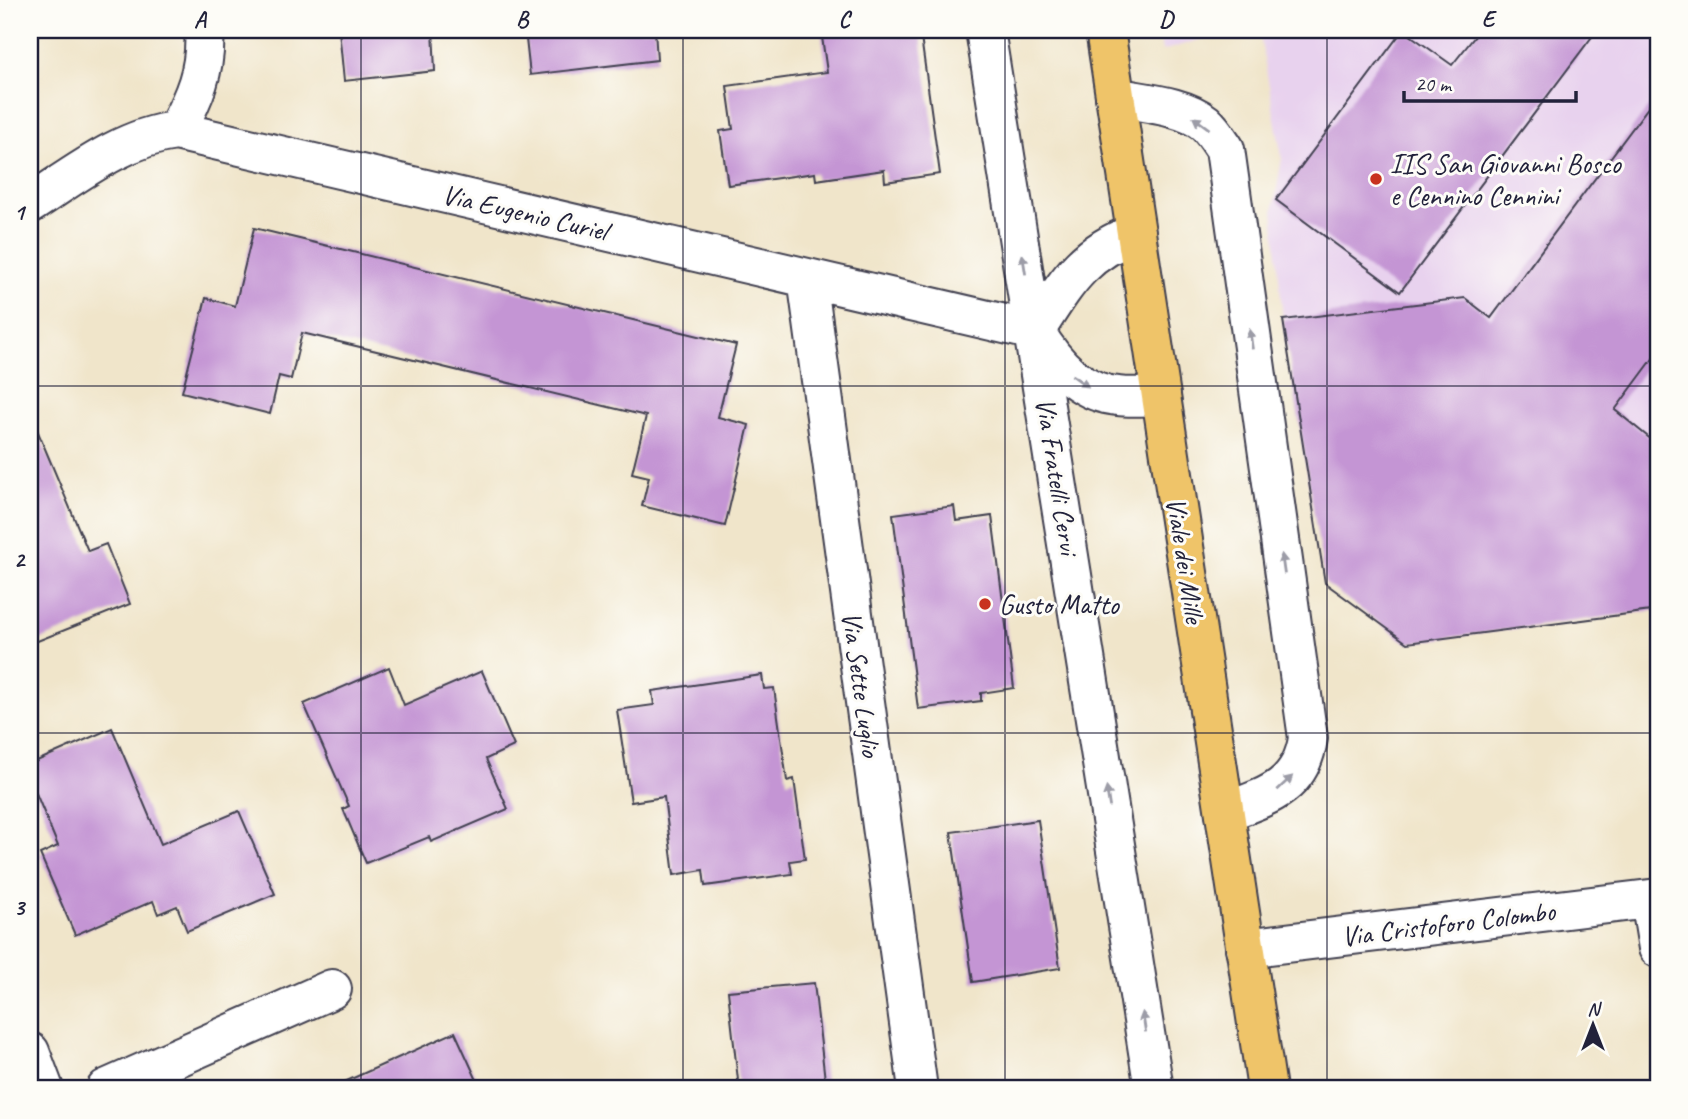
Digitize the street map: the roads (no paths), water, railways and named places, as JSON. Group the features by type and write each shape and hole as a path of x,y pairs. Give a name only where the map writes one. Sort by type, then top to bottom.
{"main road":[{"name":"Viale dei Mille","path":"1105,30 1267,1089"}],"street":[{"path":"176,131 193,99 204,66 204,30"},
{"name":"Via Fratelli Cervi","path":"985,30 1154,1089"},
{"path":"1115,97 1180,111 1197,118 1207,125 1224,149 1308,737 1306,753 1291,779 1262,799 1224,812"},
{"name":"Via Eugenio Curiel","path":"30,204 120,149 143,138 176,131 1035,331"},
{"path":"1136,233 1112,242 1084,263 1068,281 1035,331 1056,361 1085,386 1118,396 1161,396"},
{"name":"Via Sette Luglio","path":"807,278 918,1089"},
{"name":"Via Cristoforo Colombo","path":"1245,948 1654,898 1658,948"},
{"path":"106,1089 331,989"},
{"path":"30,1052 44,1089"}],"place":[{"name":"IIS San Giovanni Bosco e Cennino Cennini","path":"1376,179"},
{"name":"Gusto Matto","path":"985,604"}]}
